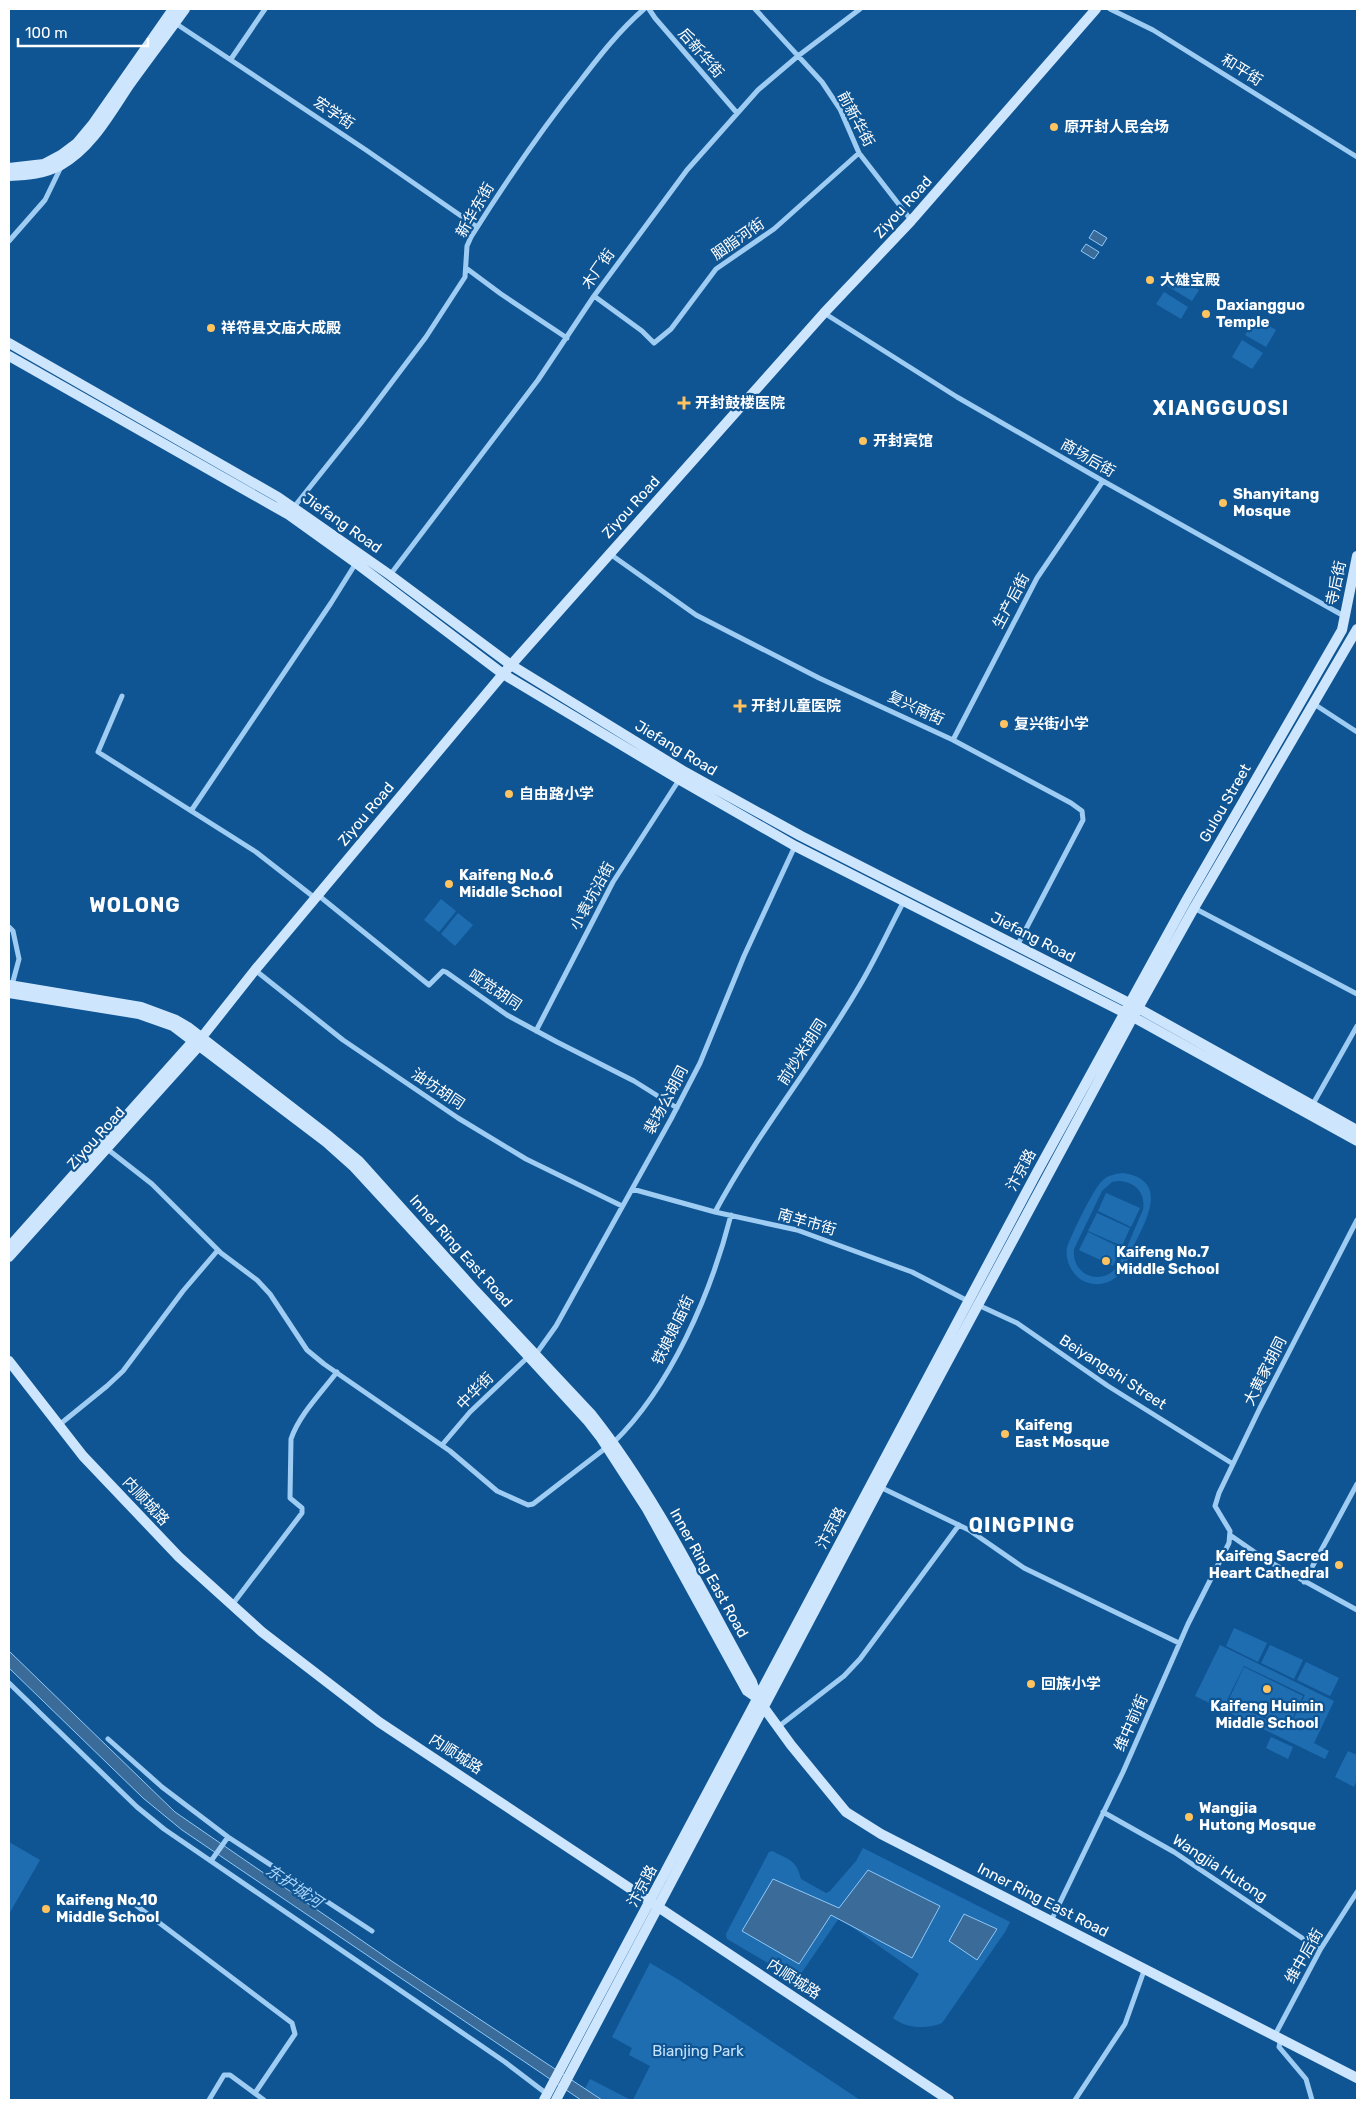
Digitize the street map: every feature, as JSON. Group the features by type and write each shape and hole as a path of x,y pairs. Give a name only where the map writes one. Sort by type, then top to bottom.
{"street":[{"path":"9,168 44,164 61,155 77,143 92,125 173,9"},
{"path":"9,176 35,175 62,164 82,149 184,9"},
{"path":"231,60 265,9"},
{"name":"新华东街","path":"294,507 361,424 426,337 459,288 465,277 467,246 505,183 553,115 621,30 644,9"},
{"name":"后新华街","path":"649,9 736,113"},
{"name":"前新华街","path":"755,9 822,82 840,109 859,153 911,221"},
{"name":"木厂街","path":"390,575 538,380 594,296 687,170 758,90 798,56 860,9"},
{"name":"Ziyou Road","path":"9,1247 198,1042 316,896 503,674 824,313 911,221 1096,9"},
{"name":"和平街","path":"1110,9 1153,30 1357,157"},
{"name":"宏学街","path":"175,23 366,150 477,227"},
{"name":"胭脂河街","path":"594,296 642,331 654,343 672,329 716,269 774,229 859,153"},
{"path":"9,241 45,200 62,164"},
{"path":"466,268 566,338"},
{"name":"商场后街","path":"824,313 957,396 1103,481 1344,616"},
{"name":"Jiefang Road","path":"9,343 294,507 390,575 511,666 685,772 801,836 1018,946 1357,1141"},
{"name":"Jiefang Road","path":"9,356 271,504 356,563 503,674 680,780 795,846 904,901 1131,1010 1313,1104 1357,1130"},
{"name":"生产后街","path":"953,740 1037,578 1103,481"},
{"name":"复兴南街","path":"609,554 696,615 819,678 953,740 1071,803 1082,811 1083,820 1018,946"},
{"name":"寺后街","path":"1344,616 1350,599 1353,570 1357,556"},
{"path":"191,811 356,563"},
{"name":"Gulou Street","path":"1131,1010 1342,630 1344,616"},
{"name":"Gulou Street","path":"1131,1010 1194,908 1357,629"},
{"path":"122,696 98,752 256,852 316,896"},
{"path":"1313,703 1357,732"},
{"name":"小袁坑沿街","path":"536,1031 613,882 680,780"},
{"name":"裴场公胡同","path":"532,1356 556,1326 677,1108 700,1063 744,956 795,846"},
{"name":"哑觉胡同","path":"316,896 429,985 440,973 446,972 507,1015 634,1081 677,1108"},
{"name":"前炒米胡同","path":"715,1212 757,1141 861,984 904,901"},
{"path":"1194,908 1357,994"},
{"path":"9,928 13,931 19,960 10,988"},
{"name":"油坊胡同","path":"255,970 343,1040 458,1118 526,1159 622,1206"},
{"name":"Inner Ring East Road","path":"10,988 141,1007 176,1020 198,1042 326,1142 354,1167 532,1356 592,1414 610,1445 658,1513 752,1682 757,1698 834,1800 857,1821 1357,2078"},
{"name":"汴京路","path":"654,1905 757,1698 1131,1010"},
{"path":"1313,1104 1357,1026"},
{"path":"104,1146 152,1184 218,1250 257,1280 270,1294 307,1350 442,1446"},
{"name":"Ziyou Road","path":"9,1258 104,1146"},
{"name":"南羊市街","path":"632,1189 715,1212 797,1230 912,1272 973,1303"},
{"name":"铁娘娘庙街","path":"442,1446 497,1492 528,1505 533,1504 610,1445 648,1405 666,1375 722,1253 731,1215"},
{"name":"大黄家胡同","path":"1230,1535 1228,1527 1215,1506 1260,1408 1357,1220"},
{"path":"59,1425 123,1371 182,1291 218,1250"},
{"name":"汴京路","path":"551,2096 654,1905 764,1708 880,1487 973,1303"},
{"name":"Beiyangshi Street","path":"973,1303 1017,1323 1108,1386 1233,1464"},
{"name":"中华街","path":"442,1446 470,1412 532,1356"},
{"name":"内顺城路","path":"9,1361 83,1456 172,1550 262,1632 379,1722 949,2100"},
{"path":"232,1605 302,1513 302,1508 290,1498 291,1439 294,1430 337,1372"},
{"path":"1304,1582 1357,1484"},
{"path":"880,1487 959,1525 1024,1568 1179,1644"},
{"path":"778,1727 844,1676 860,1659 959,1525"},
{"path":"1230,1535 1256,1554 1357,1610"},
{"name":"维中前街","path":"1051,1921 1179,1644 1229,1543 1230,1535"},
{"path":"9,1684 137,1807 164,1829 505,2062 551,2096"},
{"path":"108,1739 162,1787 228,1837 372,1931"},
{"name":"Wangjia Hutong","path":"1103,1812 1174,1852 1320,1950"},
{"path":"211,1861 228,1837"},
{"name":"维中后街","path":"1278,2036 1320,1950 1357,1892"},
{"path":"132,1903 292,2023 296,2034 254,2093"},
{"path":"1075,2100 1125,2024 1145,1968"},
{"path":"1278,2036 1279,2046 1306,2079 1312,2100"},
{"path":"209,2100 224,2074 230,2075 264,2100"}],"green space":[{"path":"1175,274 1199,290 1192,301 1167,286"},
{"path":"1164,292 1188,307 1181,319 1156,304"},
{"path":"1256,318 1276,330 1266,347 1245,335"},
{"path":"1242,340 1263,353 1252,369 1232,357"},
{"path":"441,899 456,911 439,932 424,920"},
{"path":"458,913 473,925 455,946 441,934"},
{"path":"1123,1173 1137,1177 1146,1184 1150,1193 1151,1203 1148,1214 1126,1263 1118,1275 1107,1283 1088,1283 1080,1279 1071,1269 1067,1248 1098,1185 1107,1177","holes":["1112,1182 1130,1183 1141,1193 1143,1210 1125,1251 1113,1271 1103,1276 1095,1277 1088,1275 1081,1271 1077,1265 1074,1249 1102,1191"]},
{"path":"1106,1193 1140,1208 1131,1227 1098,1211"},
{"path":"1097,1213 1130,1228 1122,1246 1088,1231"},
{"path":"1088,1232 1121,1248 1113,1266 1079,1250"},
{"path":"1234,1628 1267,1643 1258,1662 1226,1646"},
{"path":"1220,1645 1334,1701 1314,1743 1329,1751 1325,1759 1195,1696","holes":["1244,1666 1305,1695 1288,1730 1227,1700"]},
{"path":"1270,1645 1303,1660 1294,1679 1261,1663"},
{"path":"1306,1662 1339,1678 1330,1696 1297,1680"},
{"path":"1244,1667 1303,1696 1288,1728 1229,1699"},
{"path":"1271,1737 1293,1747 1288,1759 1266,1748"},
{"path":"1348,1751 1357,1755 1357,1779 1354,1787 1335,1777"},
{"path":"9,1842 40,1860 9,1914"},
{"path":"863,1848 1010,1922 942,2023 917,2027 904,2024 893,2018 919,1974 839,1918 798,1978 795,1979 727,1939 726,1934 769,1852 772,1851 791,1861 797,1867 801,1879 826,1893 830,1891 856,1861"},
{"name":"Bianjing Park","path":"650,1963 679,1980 860,2100 633,2100 650,2066 629,2055 632,2048 612,2037"},
{"path":"590,2079 631,2100 579,2100"}],"shaded area":[{"path":"1094,230 1107,238 1102,246 1089,238"},
{"path":"1086,244 1099,252 1094,259 1081,251"},
{"path":"9,1651 175,1812 393,1962 602,2100 581,2100 182,1830 143,1798 9,1668"},
{"path":"868,1870 940,1906 912,1958 831,1915 799,1964 742,1931 773,1879 839,1908"},
{"path":"964,1914 997,1929 977,1960 949,1941"}],"place":[{"name":"原开封人民会场","path":"1054,127"},
{"name":"大雄宝殿","path":"1150,280"},
{"name":"Daxiangguo Temple","path":"1206,314"},
{"name":"祥符县文庙大成殿","path":"211,328"},
{"name":"开封鼓楼医院","path":"684,403"},
{"name":"开封宾馆","path":"863,441"},
{"name":"Shanyitang Mosque","path":"1223,503"},
{"name":"开封儿童医院","path":"740,706"},
{"name":"复兴街小学","path":"1004,724"},
{"name":"自由路小学","path":"509,794"},
{"name":"Kaifeng No.6 Middle School","path":"449,884"},
{"name":"Kaifeng No.7 Middle School","path":"1106,1261"},
{"name":"Kaifeng East Mosque","path":"1005,1434"},
{"name":"Kaifeng Sacred Heart Cathedral","path":"1339,1565"},
{"name":"回族小学","path":"1031,1684"},
{"name":"Kaifeng Huimin Middle School","path":"1267,1689"},
{"name":"Wangjia Hutong Mosque","path":"1189,1817"},
{"name":"Kaifeng No.10 Middle School","path":"46,1909"}],"district":[{"name":"XIANGGUOSI","path":"1221,408"},
{"name":"WOLONG","path":"135,905"},
{"name":"QINGPING","path":"1022,1525"}],"water label":[{"name":"东护城河","path":"294,1886"}]}
